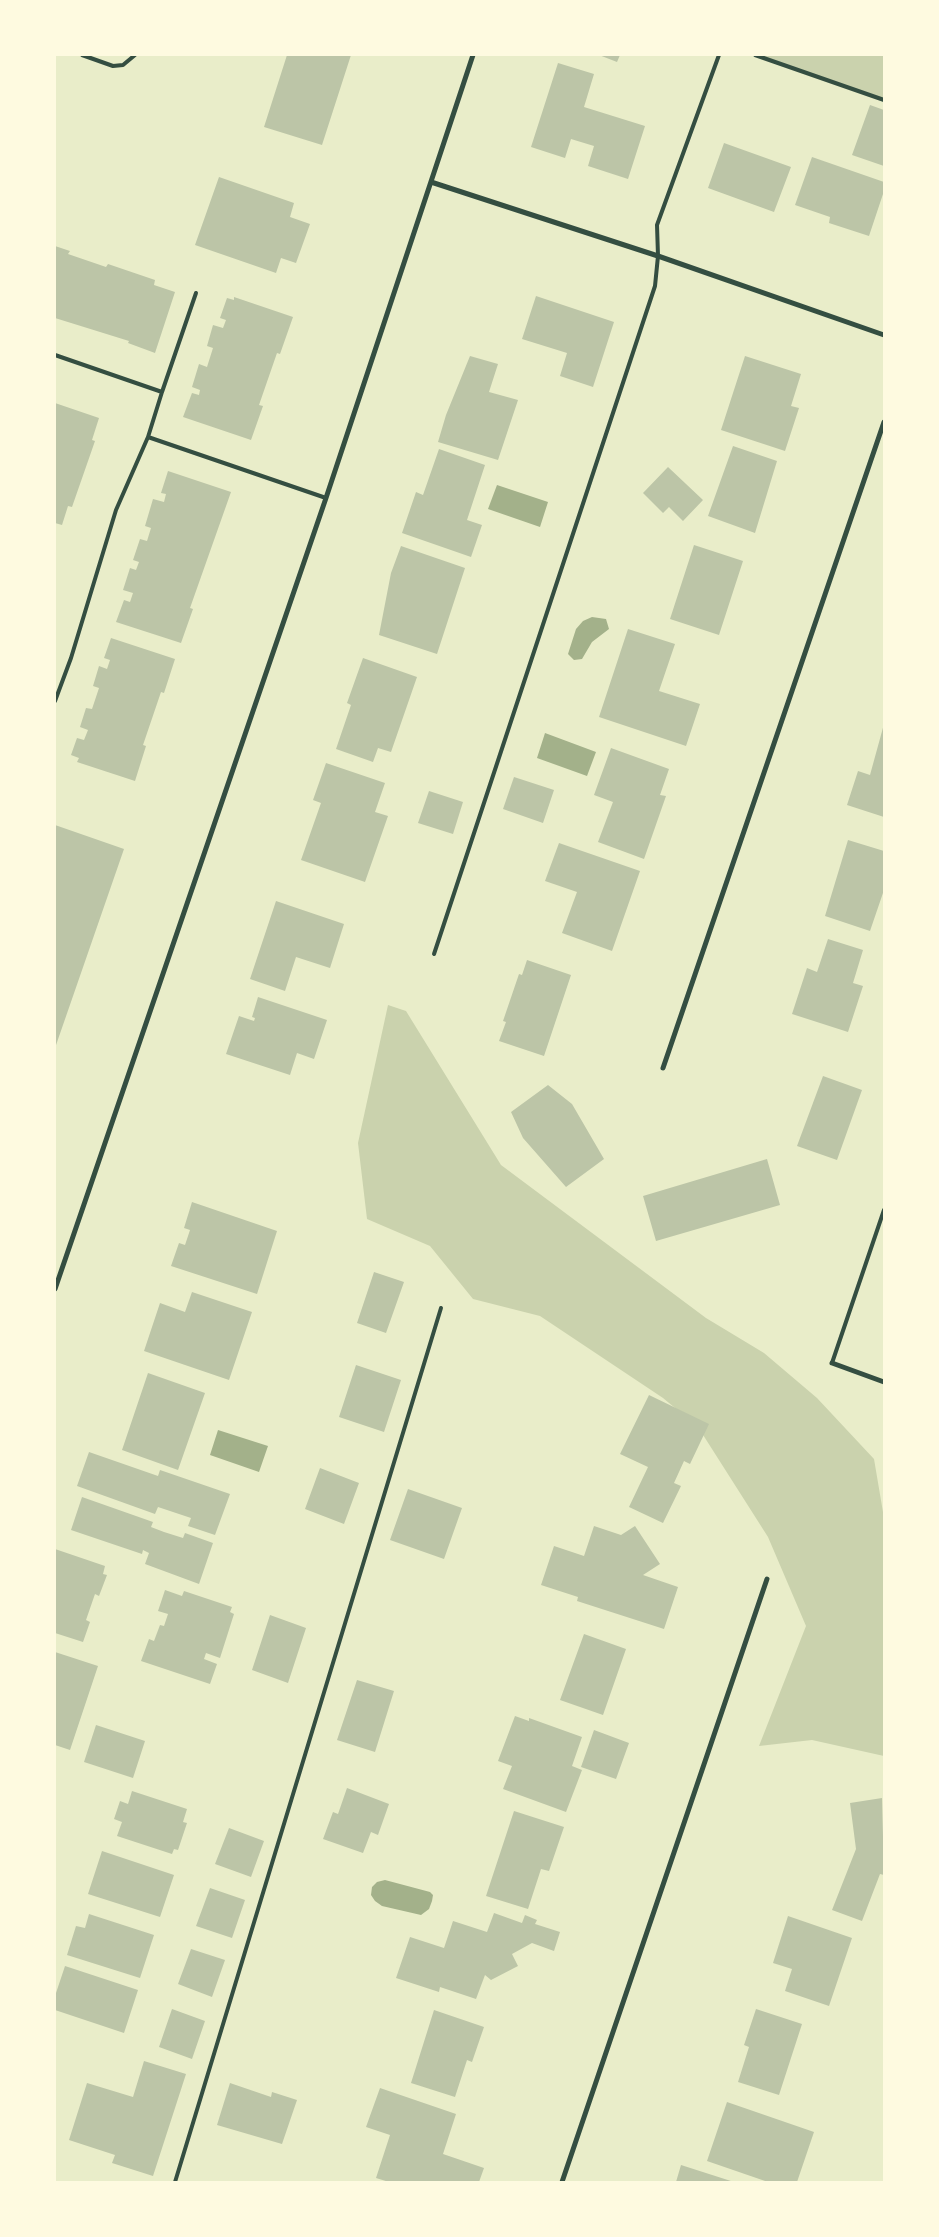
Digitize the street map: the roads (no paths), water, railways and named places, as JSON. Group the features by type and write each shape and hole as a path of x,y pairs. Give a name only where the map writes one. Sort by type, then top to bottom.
{"street":[{"path":"55,1289 326,498 473,55"},
{"path":"431,182 658,256 884,335"},
{"path":"663,1068 884,422"},
{"path":"832,1363 884,1382"},
{"path":"562,2182 767,1579"}],"lane":[{"path":"82,55 118,66 123,65 135,55"},
{"path":"434,954 655,286 658,256 657,225 719,55"},
{"path":"755,55 884,100"},
{"path":"55,701 71,658 116,510 148,437 196,293"},
{"path":"55,355 162,392"},
{"path":"148,437 326,498"},
{"path":"832,1363 884,1210"},
{"path":"174,2182 441,1308"}]}
